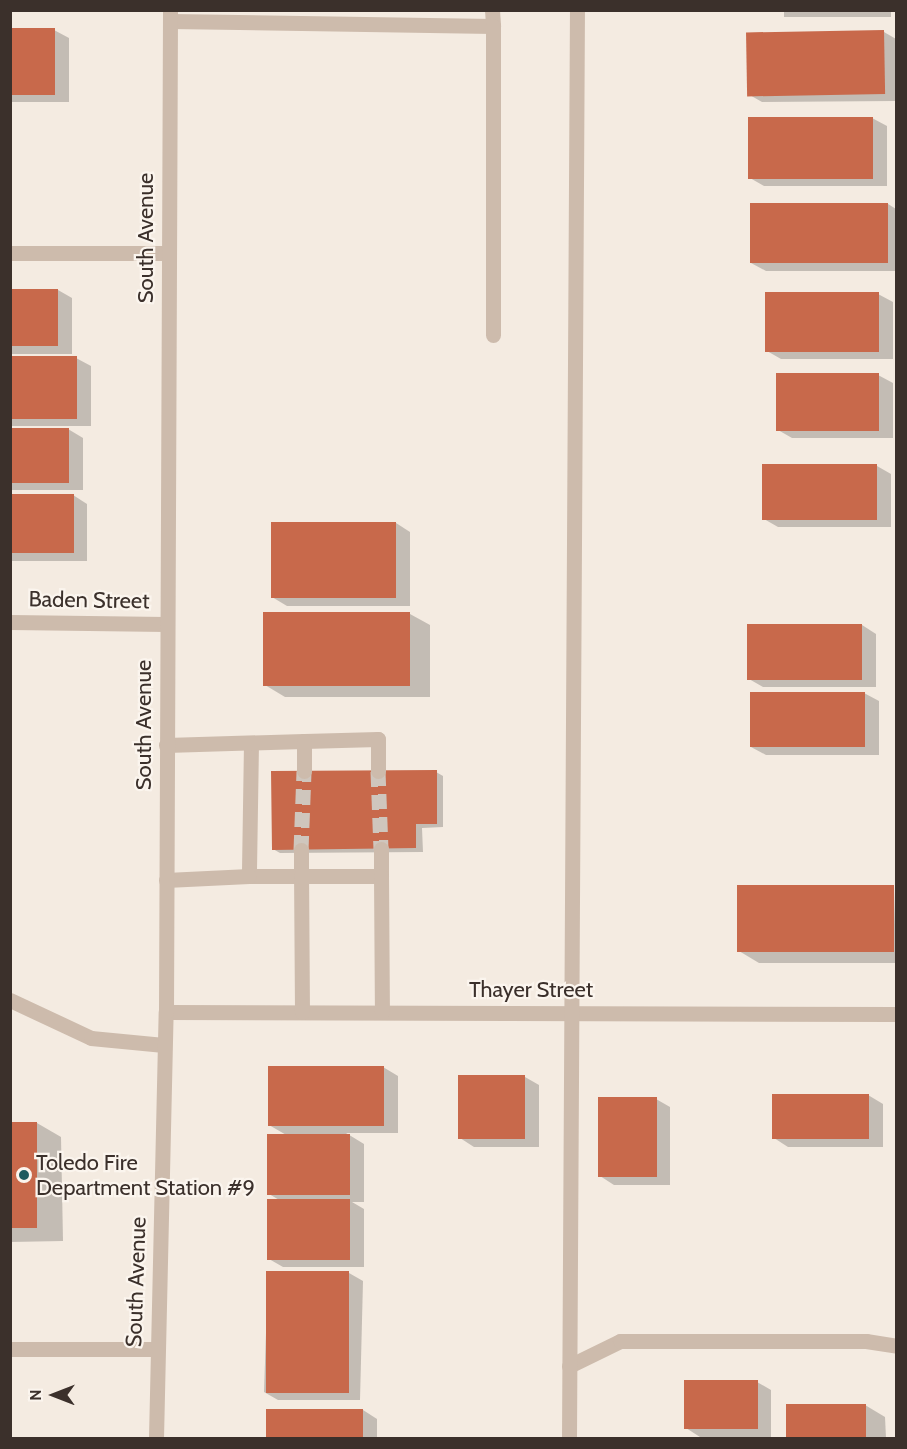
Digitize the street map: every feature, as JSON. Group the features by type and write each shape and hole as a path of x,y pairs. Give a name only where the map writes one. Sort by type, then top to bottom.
{"street":[{"path":"569,1438 577,10"},
{"path":"170,16 492,18 493,335"},
{"name":"South Avenue","path":"156,1438 166,1012 170,16"},
{"path":"10,253 168,253"},
{"name":"Baden Street","path":"10,622 166,624"},
{"path":"166,745 378,739 378,771"},
{"path":"304,741 304,771"},
{"path":"249,876 251,743"},
{"path":"381,849 382,1012"},
{"path":"301,850 302,1012"},
{"path":"166,880 249,876 381,876"},
{"path":"10,1000 91,1038 165,1046"},
{"name":"Thayer Street","path":"166,1012 897,1014"},
{"path":"569,1366 620,1341 866,1341 897,1346"},
{"path":"10,1349 157,1349"}],"building":[{"path":"10,28 55,28 55,95 10,95"},
{"path":"884,30 885,94 747,96 746,32"},
{"path":"748,117 873,117 873,179 748,179"},
{"path":"750,203 888,203 888,263 750,263"},
{"path":"10,289 58,289 58,346 10,346"},
{"path":"765,292 879,292 879,352 765,352"},
{"path":"10,356 77,356 77,419 10,419"},
{"path":"776,373 879,373 879,431 776,431"},
{"path":"10,428 69,428 69,483 10,483"},
{"path":"762,464 877,464 877,520 762,520"},
{"path":"10,494 74,494 74,553 10,553"},
{"path":"271,522 396,522 396,598 271,598"},
{"path":"263,612 410,612 410,686 263,686"},
{"path":"747,624 862,624 862,680 747,680"},
{"path":"750,692 865,692 865,747 750,747"},
{"path":"437,770 437,824 416,824 416,848 272,850 271,771"},
{"path":"737,885 894,885 894,952 737,952"},
{"path":"268,1066 384,1066 384,1126 268,1126"},
{"path":"458,1075 525,1075 525,1139 458,1139"},
{"path":"772,1094 869,1094 869,1139 772,1139"},
{"path":"598,1097 657,1097 657,1177 598,1177"},
{"name":"Toledo Fire Department Station #9","path":"10,1122 37,1122 37,1228 10,1228"},
{"path":"267,1134 350,1134 350,1195 267,1195"},
{"path":"267,1199 350,1199 350,1260 267,1260"},
{"path":"266,1271 349,1271 349,1393 266,1393"},
{"path":"684,1380 758,1380 758,1429 684,1429"},
{"path":"786,1404 866,1404 866,1438 786,1438"},
{"path":"266,1409 363,1409 363,1438 266,1438"}],"tunnel":[{"path":"301,850 304,771"},
{"path":"378,771 381,849"}],"place":[{"name":"Toledo Fire Department Station #9","path":"24,1175"}]}
